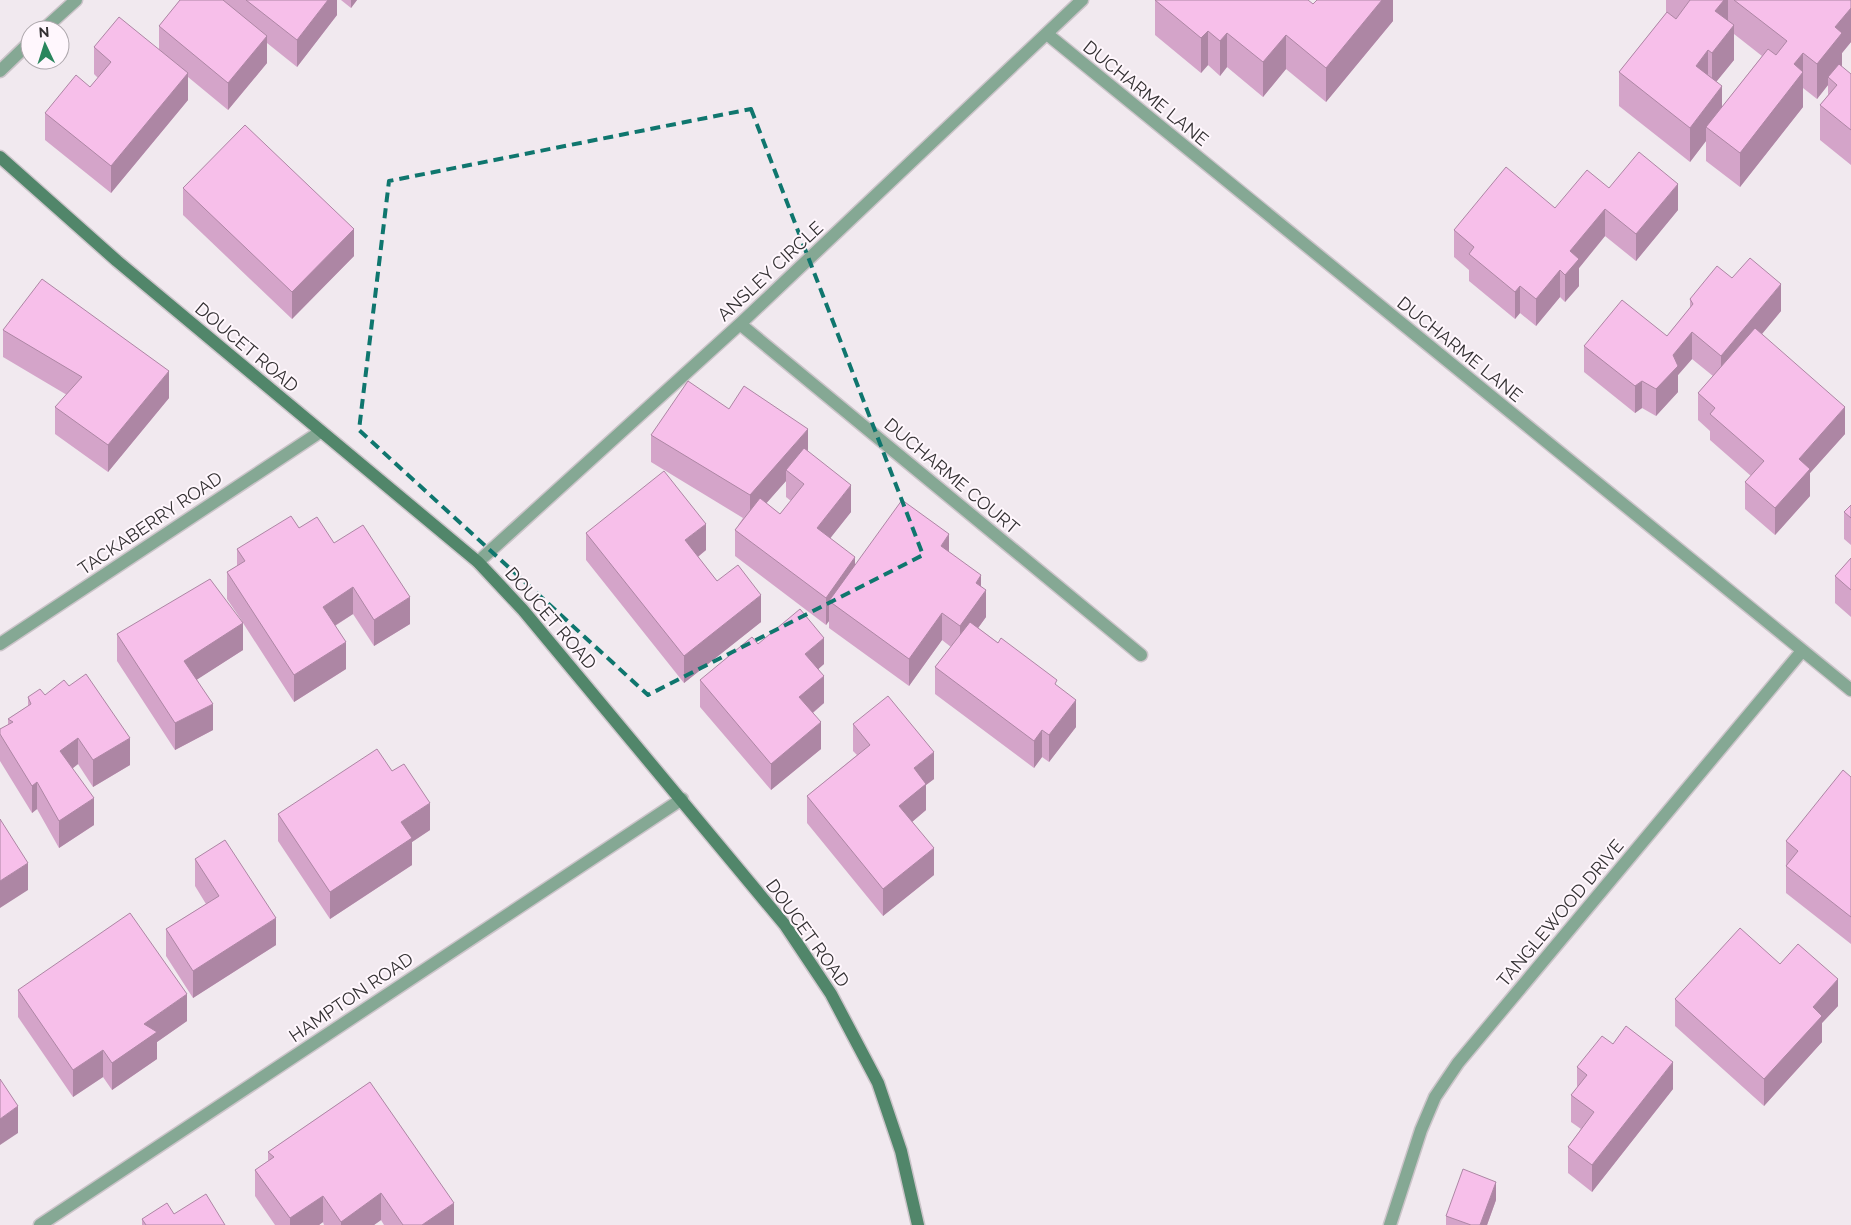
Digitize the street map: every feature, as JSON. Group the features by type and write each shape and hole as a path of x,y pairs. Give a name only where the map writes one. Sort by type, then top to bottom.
{"street":[{"path":"54,20 76,0"},
{"name":"ANSLEY CIRCLE","path":"478,562 740,324 1082,0"},
{"name":"DUCHARME LANE","path":"1046,34 1851,690"},
{"path":"0,71 20,52"},
{"name":"DOUCET ROAD","path":"0,157 117,261 478,562 523,610 785,925 831,994 878,1083 901,1151 918,1225"},
{"name":"DUCHARME COURT","path":"740,324 1141,655"},
{"name":"TACKABERRY ROAD","path":"0,644 320,432"},
{"name":"TANGLEWOOD DRIVE","path":"1390,1225 1421,1130 1435,1097 1458,1063 1802,651"},
{"name":"HAMPTON ROAD","path":"40,1225 682,799"}],"highlighted area":[{"path":"751,109 923,555 648,695 359,430 389,181"}],"building":[{"path":"180,0 223,0 267,36 228,83 159,26"},
{"path":"246,0 328,0 297,40"},
{"path":"1155,0 1308,0 1313,4 1317,0 1382,0 1326,68 1286,35 1263,62 1227,33 1220,41 1208,31 1201,38"},
{"path":"1690,0 1724,0 1715,11 1734,25 1712,53 1708,50 1696,66 1722,86 1690,128 1619,72 1667,12 1676,19"},
{"path":"1734,0 1851,0 1851,8 1835,27 1842,33 1817,64 1803,53 1794,64 1803,72 1740,153 1706,127 1768,49 1776,55 1787,41"},
{"path":"119,17 188,73 111,166 45,113 76,75 90,87 111,62 94,47"},
{"path":"1839,64 1851,74 1851,130 1820,105 1837,85 1828,77"},
{"path":"245,125 354,229 292,292 183,188"},
{"path":"1639,152 1678,184 1636,234 1605,209 1570,251 1579,259 1565,275 1560,270 1536,299 1520,286 1515,292 1469,254 1474,247 1454,230 1506,167 1555,208 1587,170 1609,188"},
{"path":"1750,258 1781,284 1721,356 1692,332 1673,355 1678,366 1656,389 1642,381 1635,386 1584,346 1622,300 1667,336 1693,304 1690,299 1717,266 1732,278"},
{"path":"42,279 169,371 108,445 55,407 82,377 3,330"},
{"path":"1755,328 1845,407 1799,459 1810,469 1775,508 1745,482 1764,461 1710,414 1715,408 1698,393"},
{"path":"688,381 729,409 744,386 808,429 750,495 651,435"},
{"path":"804,448 851,485 817,528 855,557 826,598 735,530 760,498 780,514 804,484 786,470"},
{"path":"664,471 706,524 685,540 717,581 738,565 761,595 684,656 586,533"},
{"path":"902,500 949,534 941,546 981,575 976,583 986,590 960,626 942,613 909,659 829,601"},
{"path":"1851,505 1851,518 1844,512"},
{"path":"291,516 299,528 317,517 334,543 363,525 410,597 374,620 353,587 323,607 346,642 294,675 227,572 245,561 237,549"},
{"path":"1851,558 1851,590 1835,576"},
{"path":"210,579 243,623 184,661 213,704 175,723 117,634"},
{"path":"800,609 824,638 805,654 824,676 799,697 821,722 771,764 700,680 752,637 758,644"},
{"path":"970,622 998,643 1001,638 1057,680 1055,684 1076,700 1049,735 1042,730 1034,741 935,667"},
{"path":"86,674 130,738 93,760 78,738 60,751 94,798 59,821 37,782 32,786 0,734 0,729 13,722 8,719 31,704 28,697 40,689 45,695 64,680 69,686"},
{"path":"888,696 934,752 914,768 926,784 899,806 934,848 883,889 807,796 870,745 853,724"},
{"path":"377,749 392,771 404,764 430,803 401,822 412,838 330,892 278,814"},
{"path":"1843,770 1851,777 1851,917 1786,866 1798,851 1786,841"},
{"path":"0,819 28,863 0,881"},
{"path":"225,840 276,918 193,971 166,929 219,896 195,859"},
{"path":"130,913 187,994 144,1024 157,1032 112,1063 103,1050 73,1070 18,990"},
{"path":"1740,928 1780,964 1798,944 1838,979 1813,1007 1822,1016 1764,1079 1675,999"},
{"path":"1626,1026 1673,1062 1592,1165 1568,1147 1594,1112 1571,1095 1587,1075 1577,1067 1602,1036 1613,1044"},
{"path":"0,1079 18,1106 0,1119"},
{"path":"370,1082 454,1203 422,1225 403,1225 381,1193 341,1222 323,1196 290,1218 255,1170 274,1157 268,1152"},
{"path":"1463,1169 1496,1182 1480,1225 1471,1225 1446,1216"},
{"path":"206,1194 225,1225 146,1225 142,1219 167,1203 174,1214"}]}
